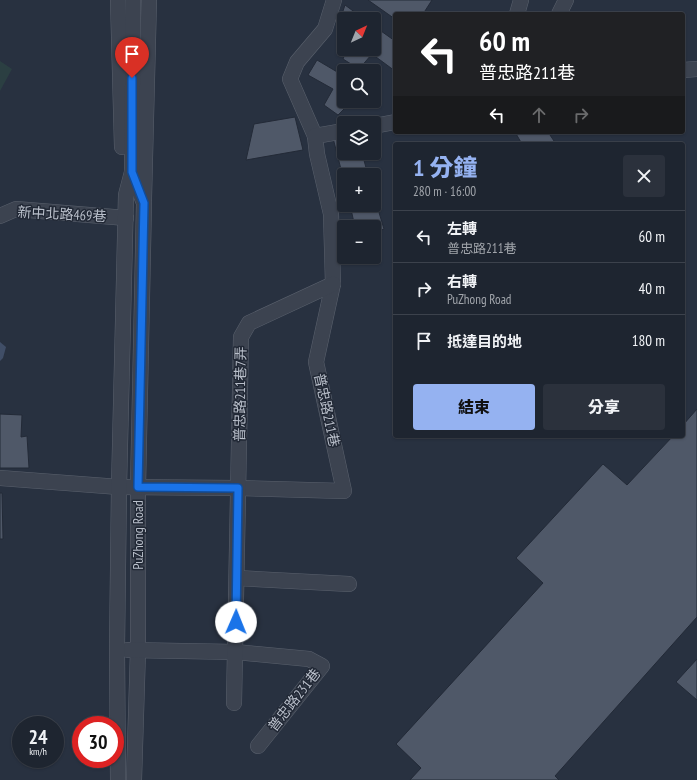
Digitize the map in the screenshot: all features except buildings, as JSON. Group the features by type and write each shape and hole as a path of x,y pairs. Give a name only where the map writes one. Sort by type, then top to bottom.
{"street":[{"path":"118,0 123,171 126,195"},
{"name":"PuZhong Road","path":"118,780 117,649 119,487 126,195 132,172 133,0"},
{"path":"144,203 149,0"},
{"name":"普忠路211巷","path":"0,478 119,487 344,491 316,362 333,284 331,214 316,154 315,136 290,80 297,62 325,29 334,0"},
{"path":"518,12 521,0"},
{"path":"560,12 566,0"},
{"path":"685,70 697,69"},
{"path":"381,125 393,122"},
{"path":"315,136 337,132"},
{"name":"PuZhong Road","path":"132,172 144,203 138,487 138,650 134,780"},
{"name":"新中北路469巷","path":"0,216 16,209 126,218"},
{"name":"普忠路211巷7弄","path":"234,703 241,337 249,323 333,284"},
{"path":"237,578 349,584"},
{"name":"普忠路231巷","path":"117,649 236,652 310,659 322,666 258,746"}],"green space":[{"path":"0,61 12,69 0,91"}],"water":[{"path":"0,342 6,347 3,358 0,361"}],"route":[{"path":"132,78 132,172 144,203 138,487 238,488 236,622"}]}
